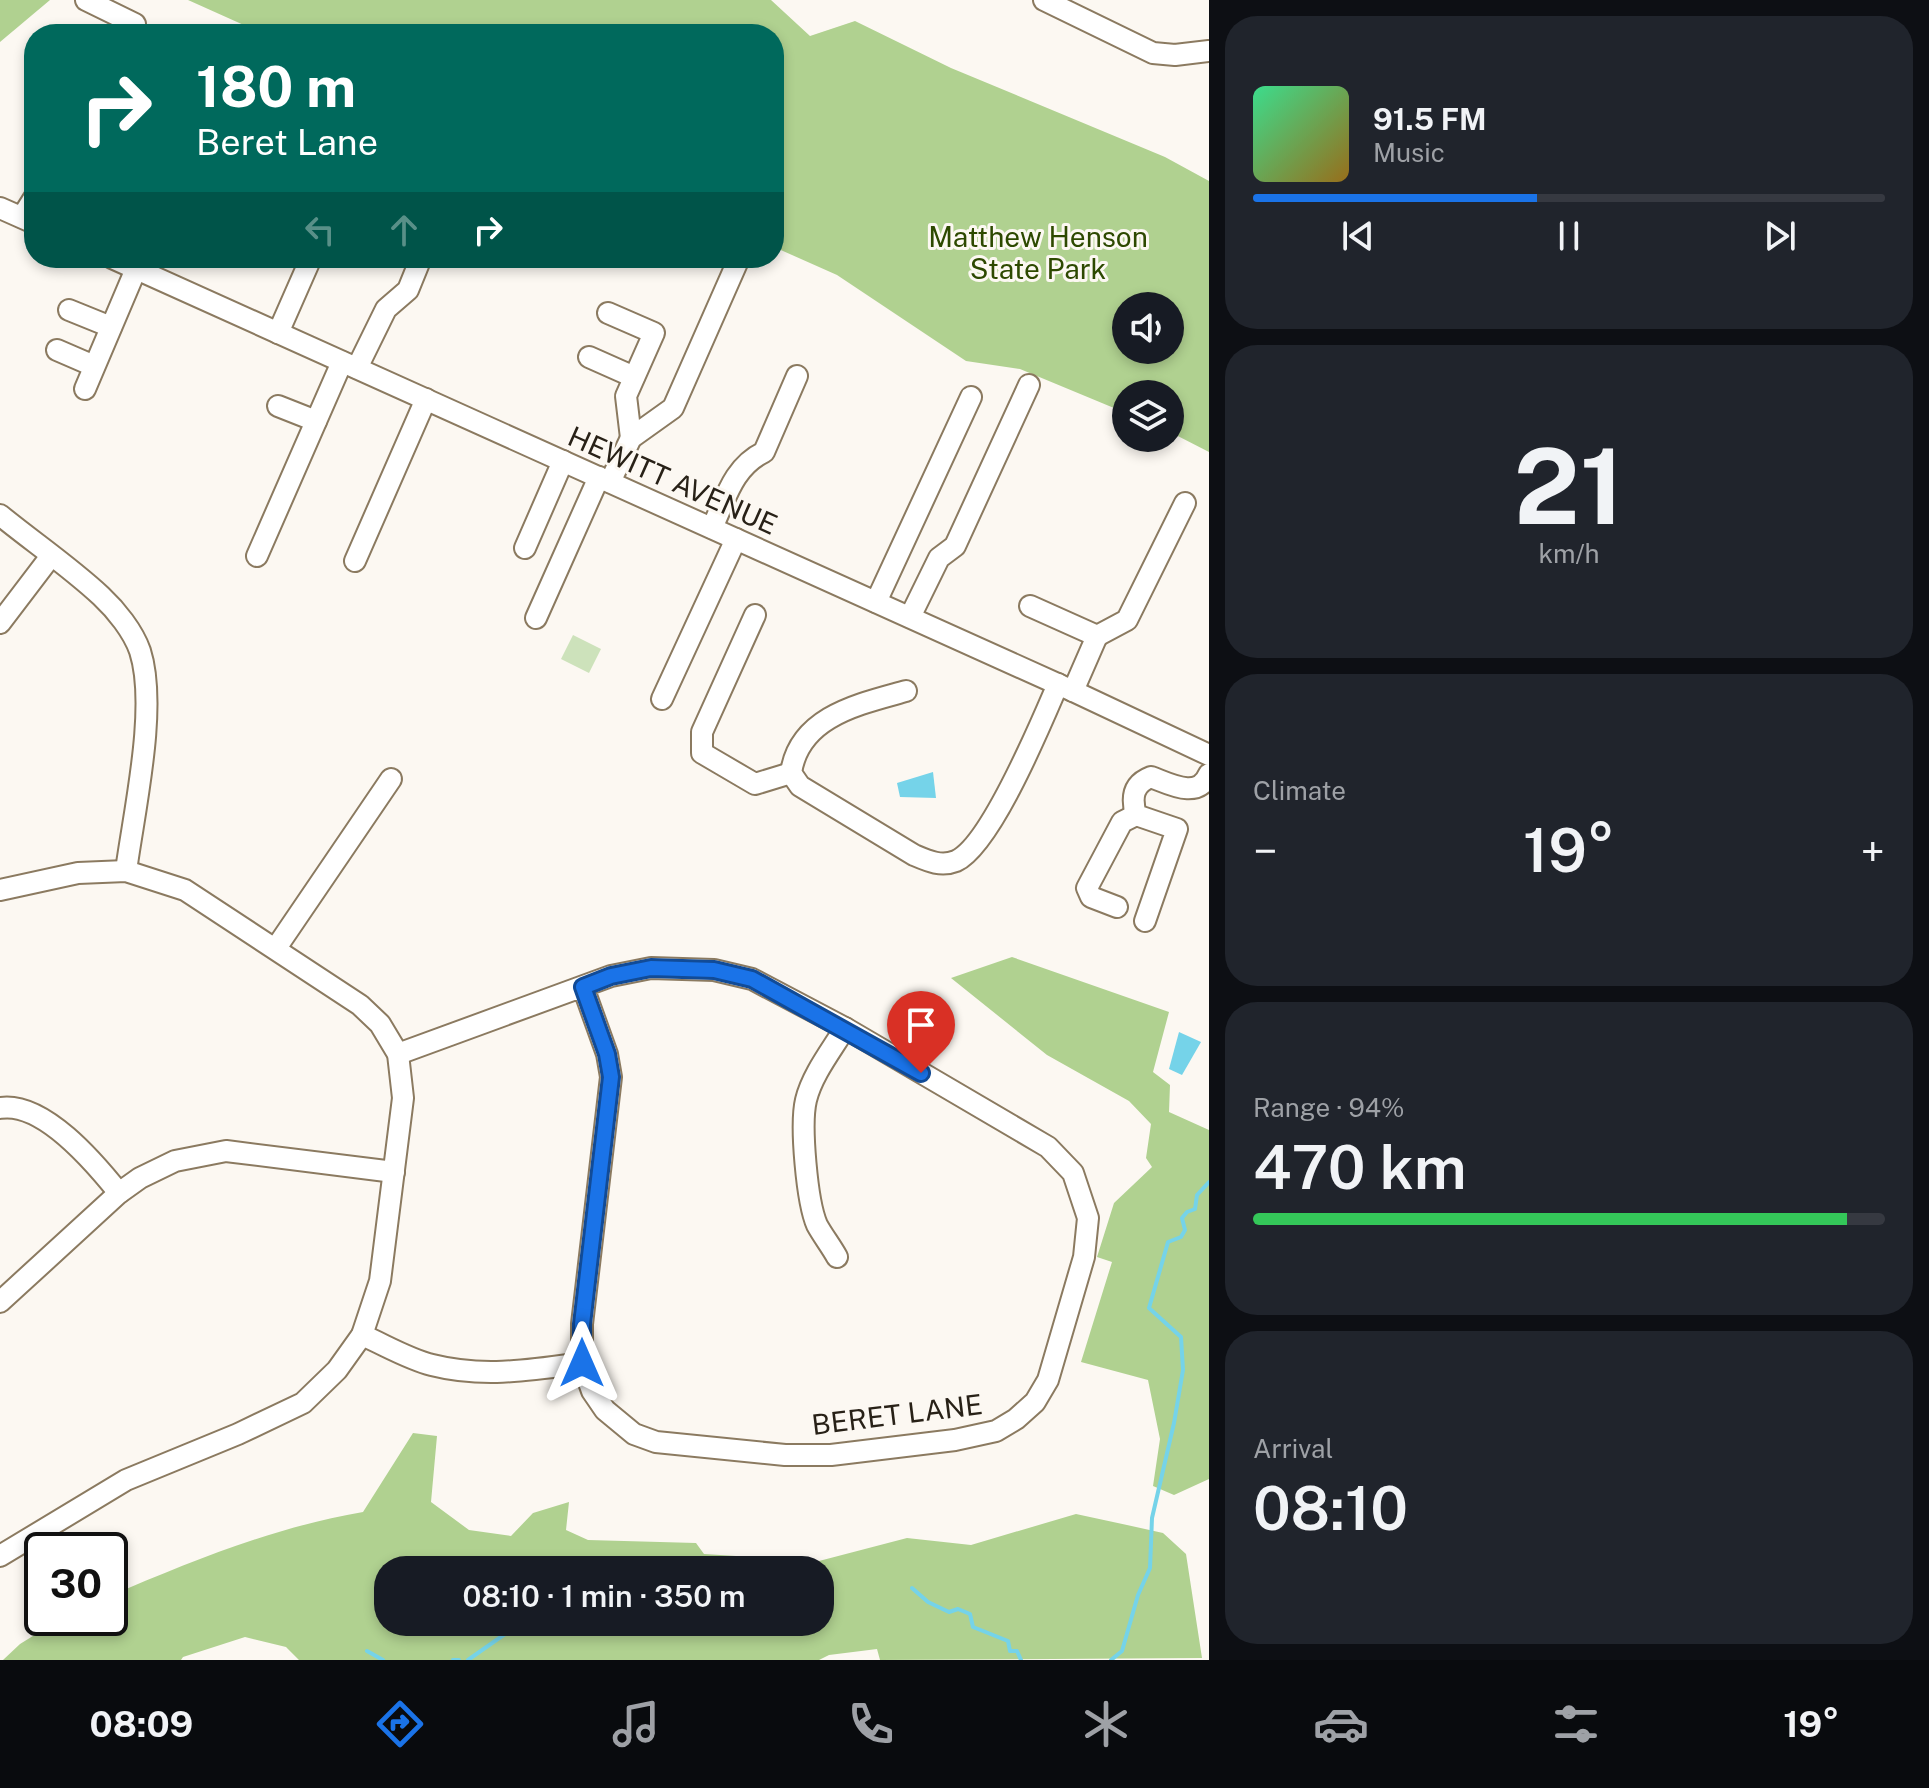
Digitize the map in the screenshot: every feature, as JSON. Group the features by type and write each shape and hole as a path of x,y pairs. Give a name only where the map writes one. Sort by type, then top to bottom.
{"street":[{"path":"86,0 135,24"},
{"path":"1044,0 1153,53 1175,55 1209,51"},
{"path":"0,208 24,218"},
{"path":"278,333 307,268"},
{"path":"257,556 316,421 386,309 408,290 417,268"},
{"path":"536,618 604,480 631,438 673,408 735,268"},
{"path":"85,389 136,269"},
{"name":"HEWITT AVENUE","path":"136,269 1065,687 1209,755"},
{"path":"69,310 111,327"},
{"path":"608,313 654,333 626,396 631,438"},
{"path":"57,350 94,366"},
{"path":"589,357 634,377"},
{"path":"712,528 738,470 749,459 764,452 797,376"},
{"path":"910,617 939,558 955,546 1029,385"},
{"path":"876,602 971,397"},
{"path":"355,561 426,399"},
{"path":"278,406 316,421"},
{"path":"525,548 563,461"},
{"path":"906,691 827,717 810,734 793,760 791,773 800,786 914,855 933,863 959,860 981,834 1009,791 1065,687 1097,636 1127,620 1185,503"},
{"path":"0,515 102,596 122,620 139,650 145,685 146,722 126,871"},
{"path":"662,699 736,539"},
{"path":"0,623 51,556"},
{"path":"1030,606 1097,636"},
{"path":"755,615 702,732 702,753 755,784 791,773"},
{"path":"1136,815 1134,792 1139,781 1151,777 1186,789 1198,788 1209,774"},
{"path":"276,948 391,779"},
{"path":"1117,907 1091,897 1087,888 1122,822 1136,815 1177,829 1145,921"},
{"path":"0,890 78,873 126,871 185,890 360,1005 380,1024 398,1054 403,1098 380,1281 362,1335 337,1370 303,1403 238,1434 126,1480 0,1556"},
{"name":"BERET LANE","path":"398,1054 611,976 651,968 714,970 752,979 845,1028 1048,1147 1073,1173 1088,1218 1084,1257 1048,1380 1035,1402 996,1431 955,1440 831,1455 785,1455 656,1442 634,1434 605,1410 592,1391 582,1363 582,1324 611,1077 607,1054 583,987"},
{"path":"837,1257 816,1223 803,1139 806,1098 845,1028"},
{"path":"0,1108 8,1106 43,1119 87,1154 119,1193"},
{"path":"0,1302 119,1193 140,1178 175,1161 226,1151 394,1172"},
{"path":"362,1335 429,1364 464,1371 506,1373 582,1363"}],"green space":[{"path":"0,0 50,0 0,42"},
{"name":"Matthew Henson State Park","path":"188,0 771,0 810,36 855,21 951,68 1165,157 1209,181 1209,452 1184,439 1184,380 1112,380 1112,407 1020,369 966,361 837,275 784,251 784,24 242,24"},
{"path":"573,635 601,649 589,673 561,659"},
{"path":"1012,957 1169,1012 1153,1072 1170,1085 1169,1112 1209,1130 1209,1479 1174,1495 1153,1486 1160,1439 1148,1380 1081,1362 1112,1262 1097,1257 1114,1203 1152,1167 1146,1158 1151,1124 1129,1101 1047,1055 951,978"},
{"path":"413,1433 437,1436 431,1502 469,1530 511,1536 533,1513 569,1502 566,1530 588,1540 696,1543 704,1554 737,1556 374,1556 374,1636 834,1636 834,1557 907,1538 971,1545 1076,1514 1163,1533 1186,1554 1202,1658 880,1660 877,1649 829,1655 819,1660 299,1660 286,1647 245,1637 181,1660 3,1660 33,1636 128,1636 128,1588 234,1546 330,1518 363,1512"}],"water":[{"path":"933,772 936,798 900,797 897,783"},
{"path":"1179,1032 1201,1042 1182,1075 1169,1069"}],"waterway":[{"path":"1111,1660 1122,1651 1138,1595 1150,1568 1152,1518 1183,1370 1181,1337 1149,1308 1168,1242 1181,1237 1185,1230 1182,1218 1195,1209 1197,1195 1209,1182"},
{"path":"912,1588 928,1602 949,1612 958,1609 970,1614 973,1627 1008,1641 1010,1651 1017,1651 1021,1660"},
{"path":"468,1660 502,1636"},
{"path":"367,1651 383,1660"},
{"path":"453,1660 459,1660"}],"route":[{"path":"582,1363 582,1324 611,1077 607,1054 583,987 611,976 651,968 714,970 752,979 921,1073"}]}
